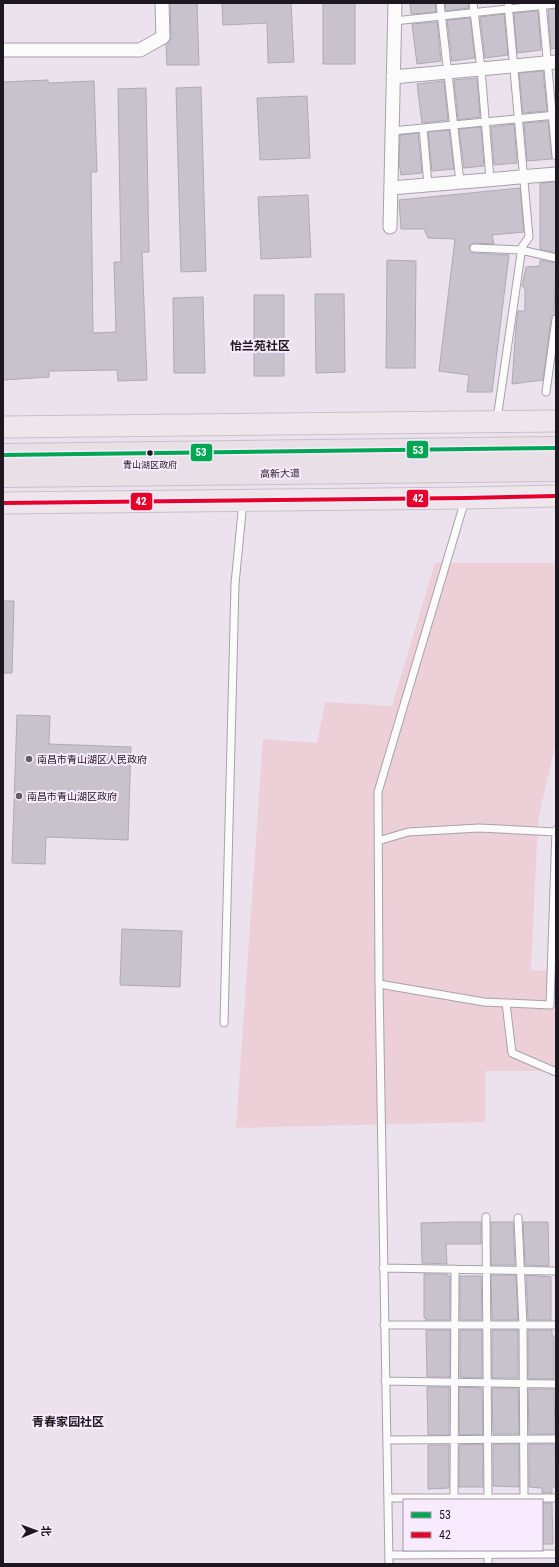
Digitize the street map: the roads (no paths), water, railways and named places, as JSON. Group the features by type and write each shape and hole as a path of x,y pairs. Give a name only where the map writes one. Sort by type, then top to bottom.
{"highway":[{"path":"3,455 556,448"},
{"name":"高新大道","path":"3,476 556,470"}],"main road":[{"path":"3,427 556,421"},
{"path":"3,503 556,496"}],"street":[{"path":"3,50 140,50 163,37 162,3"},
{"path":"390,227 395,3"},
{"path":"393,77 552,62"},
{"path":"391,188 556,174"}],"lane":[{"path":"440,3 460,182"},
{"path":"472,3 481,69 490,180"},
{"path":"542,4 552,62 556,156"},
{"path":"394,21 474,13 508,6 556,4"},
{"path":"496,421 521,250 529,237 508,6"},
{"path":"392,131 554,115"},
{"path":"423,128 428,185"},
{"path":"474,248 521,250 556,258"},
{"path":"546,392 556,319"},
{"path":"389,1564 378,984 378,792 466,498"},
{"path":"224,1022 234,584 243,500"},
{"path":"378,841 408,832 423,831 479,828 556,831 550,1005 484,1002 378,984"},
{"path":"506,1003 512,1053 556,1072"},
{"path":"486,1217 488,1499"},
{"path":"518,1218 523,1325 524,1499"},
{"path":"384,1268 556,1271"},
{"path":"454,1499 455,1270"},
{"path":"384,1324 556,1325"},
{"path":"386,1382 556,1384"},
{"path":"387,1440 556,1439"},
{"path":"388,1498 556,1498"},
{"path":"389,1555 454,1552 524,1552 556,1554"},
{"path":"488,1552 488,1564"}],"place":[{"name":"青山湖区政府","path":"150,453"},
{"name":"南昌市青山湖区人民政府","path":"29,759"},
{"name":"南昌市青山湖区政府","path":"19,796"}],"district":[{"name":"怡兰苑社区","path":"260,346"},
{"name":"青春家园社区","path":"68,1422"}]}
